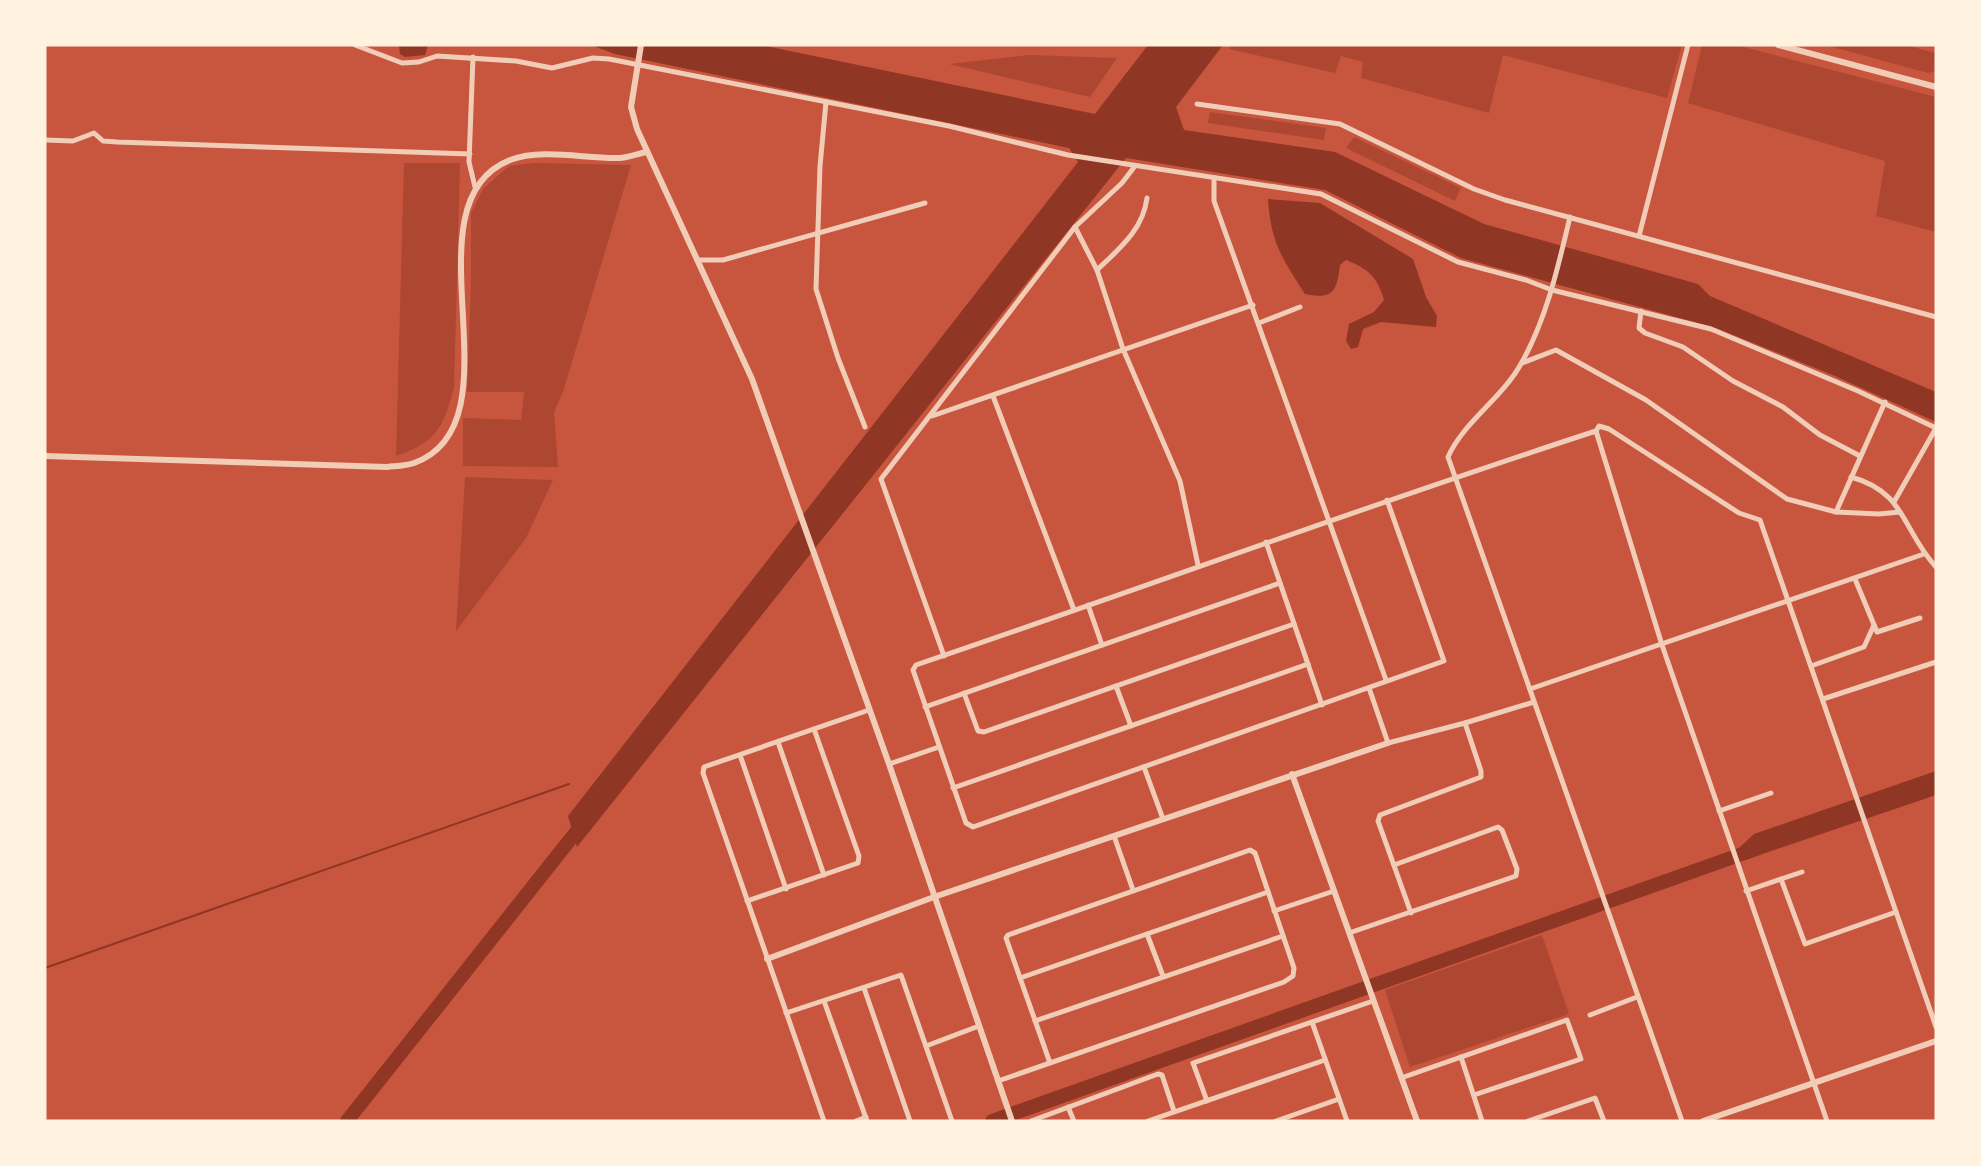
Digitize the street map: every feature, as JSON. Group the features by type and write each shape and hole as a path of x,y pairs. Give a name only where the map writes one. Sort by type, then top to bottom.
{"street":[{"path":"355,45 402,63 419,62 437,56 473,57 516,61 552,68 593,58 949,126 1073,156 1327,195 1458,262 1526,279 1552,290 1711,329 1884,402 1936,428 1894,502"},
{"path":"641,45 631,107 646,152 743,358 889,764 1012,1121"},
{"path":"1639,236 1688,45"},
{"path":"1778,45 1936,87"},
{"path":"473,57 470,154 475,187"},
{"path":"826,102 820,166 816,289 838,358 865,427"},
{"path":"1197,104 1340,124 1424,162 1474,189 1936,317"},
{"path":"45,140 73,141 94,133 103,141 117,142 470,154"},
{"path":"45,456 387,468 413,463 428,456 455,425 461,409 464,337 462,232 466,209 475,187 490,172 511,160 540,156 621,158 646,152"},
{"path":"944,656 881,478 1075,227 1122,183 1135,166"},
{"path":"1214,178 1214,201 1386,680"},
{"path":"1097,270 1123,247 1141,222 1147,198"},
{"path":"697,260 723,260 926,203"},
{"path":"1570,217 1552,290 1522,363 1494,402 1454,443 1448,457 1636,997 1682,1121"},
{"path":"1075,227 1097,270 1123,349 1180,481 1198,565"},
{"path":"930,417 1253,305"},
{"path":"1259,323 1300,307"},
{"path":"1641,311 1639,328 1645,333 1683,347 1733,381 1783,407 1820,435 1860,456"},
{"path":"1522,363 1556,350 1646,400 1787,499 1836,512 1879,514 1900,512"},
{"path":"993,396 1074,610"},
{"path":"1836,512 1884,402"},
{"path":"1388,500 1444,661 973,827 966,824 913,670 916,665 1198,565 1455,477 1596,431 1599,426 1609,429 1739,513 1760,520 1936,1026"},
{"path":"1596,431 1662,645 1827,1121"},
{"path":"1851,477 1871,483 1894,502 1924,554 1936,567"},
{"path":"1266,542 1322,705"},
{"path":"1530,689 1924,554"},
{"path":"1855,579 1877,632 1920,618"},
{"path":"925,706 1280,583"},
{"path":"1088,605 1102,645"},
{"path":"964,693 978,731 984,732 1294,624"},
{"path":"1811,666 1864,647 1874,625"},
{"path":"1823,699 1936,662"},
{"path":"953,788 1308,664"},
{"path":"1116,686 1131,726"},
{"path":"1369,688 1388,743"},
{"path":"767,959 934,897 1292,774 1388,743 1534,702"},
{"path":"824,1121 747,901 704,773 704,767 869,710"},
{"path":"1411,913 1378,821 1380,815 1481,777 1465,723"},
{"path":"747,901 858,864 859,856 814,729"},
{"path":"778,742 824,875"},
{"path":"889,764 939,747"},
{"path":"740,754 786,889"},
{"path":"1144,767 1163,819"},
{"path":"1292,774 1416,1121"},
{"path":"1719,812 1771,794"},
{"path":"1349,933 1516,876 1517,869 1498,827 1394,865"},
{"path":"1114,836 1133,890"},
{"path":"998,1081 1050,1063 1284,982 1293,976 1294,968 1255,853 1250,850 1008,935 1006,938 1050,1063"},
{"path":"1746,891 1802,872"},
{"path":"1781,879 1804,944 1896,912"},
{"path":"1274,911 1334,891"},
{"path":"1020,978 1268,892"},
{"path":"1147,934 1163,976"},
{"path":"1035,1020 1283,936"},
{"path":"786,1013 901,975 952,1121"},
{"path":"864,988 910,1121"},
{"path":"1590,1015 1636,997"},
{"path":"824,1001 867,1119 856,1121"},
{"path":"1207,1101 1193,1063 1373,1001"},
{"path":"1401,1078 1567,1020 1581,1059 1474,1095"},
{"path":"1312,1022 1347,1121"},
{"path":"926,1046 979,1026"},
{"path":"1703,1121 1936,1041"},
{"path":"1461,1057 1482,1121"},
{"path":"1148,1121 1325,1060"},
{"path":"1031,1121 1158,1074 1162,1075 1174,1111"},
{"path":"1528,1121 1595,1098 1604,1121"},
{"path":"1276,1121 1339,1099"},
{"path":"1068,1107 1074,1121"}],"shaded area":[{"path":"399,45 428,45 425,55 405,57 400,54"},
{"path":"591,45 761,45 1095,114 1148,45 1223,45 1176,107 1184,130 1335,152 1484,224 1698,284 1710,296 1936,392 1936,422 1835,376 1716,328 1461,258 1325,190 1126,158 577,847 568,816 1078,162 1069,148 615,54"},
{"path":"1232,45 1682,45 1667,98 1503,55 1489,113 1361,78 1363,62 1341,56 1335,73 1229,49"},
{"path":"1702,45 1736,45 1936,97 1936,232 1876,216 1885,161 1688,103"},
{"path":"1825,45 1905,45 1936,53 1935,71 1928,73"},
{"path":"1029,55 1117,58 1090,97 949,64"},
{"path":"1210,112 1326,128 1324,140 1208,123"},
{"path":"1354,137 1461,188 1455,201 1346,148"},
{"path":"404,163 460,163 454,388 446,414 436,432 421,445 396,456"},
{"path":"534,163 631,165 563,392 554,412 558,467 463,466 463,418 521,420 524,392 467,392 471,213 483,189 509,166"},
{"path":"1268,199 1320,203 1413,259 1426,297 1437,316 1436,327 1381,322 1363,329 1358,347 1351,349 1346,341 1349,324 1374,312 1384,300 1378,285 1361,267 1346,260 1340,265 1332,292 1322,296 1305,294 1279,250 1272,227"},
{"path":"465,477 553,480 526,538 456,631"},
{"path":"1936,771 1936,795 1742,861 1737,850 1754,834"},
{"path":"1542,935 1569,1014 1410,1067 1385,990"}],"waterway":[{"path":"45,968 569,784"},
{"path":"347,1121 584,822"},
{"path":"992,1121 1756,849"}]}
